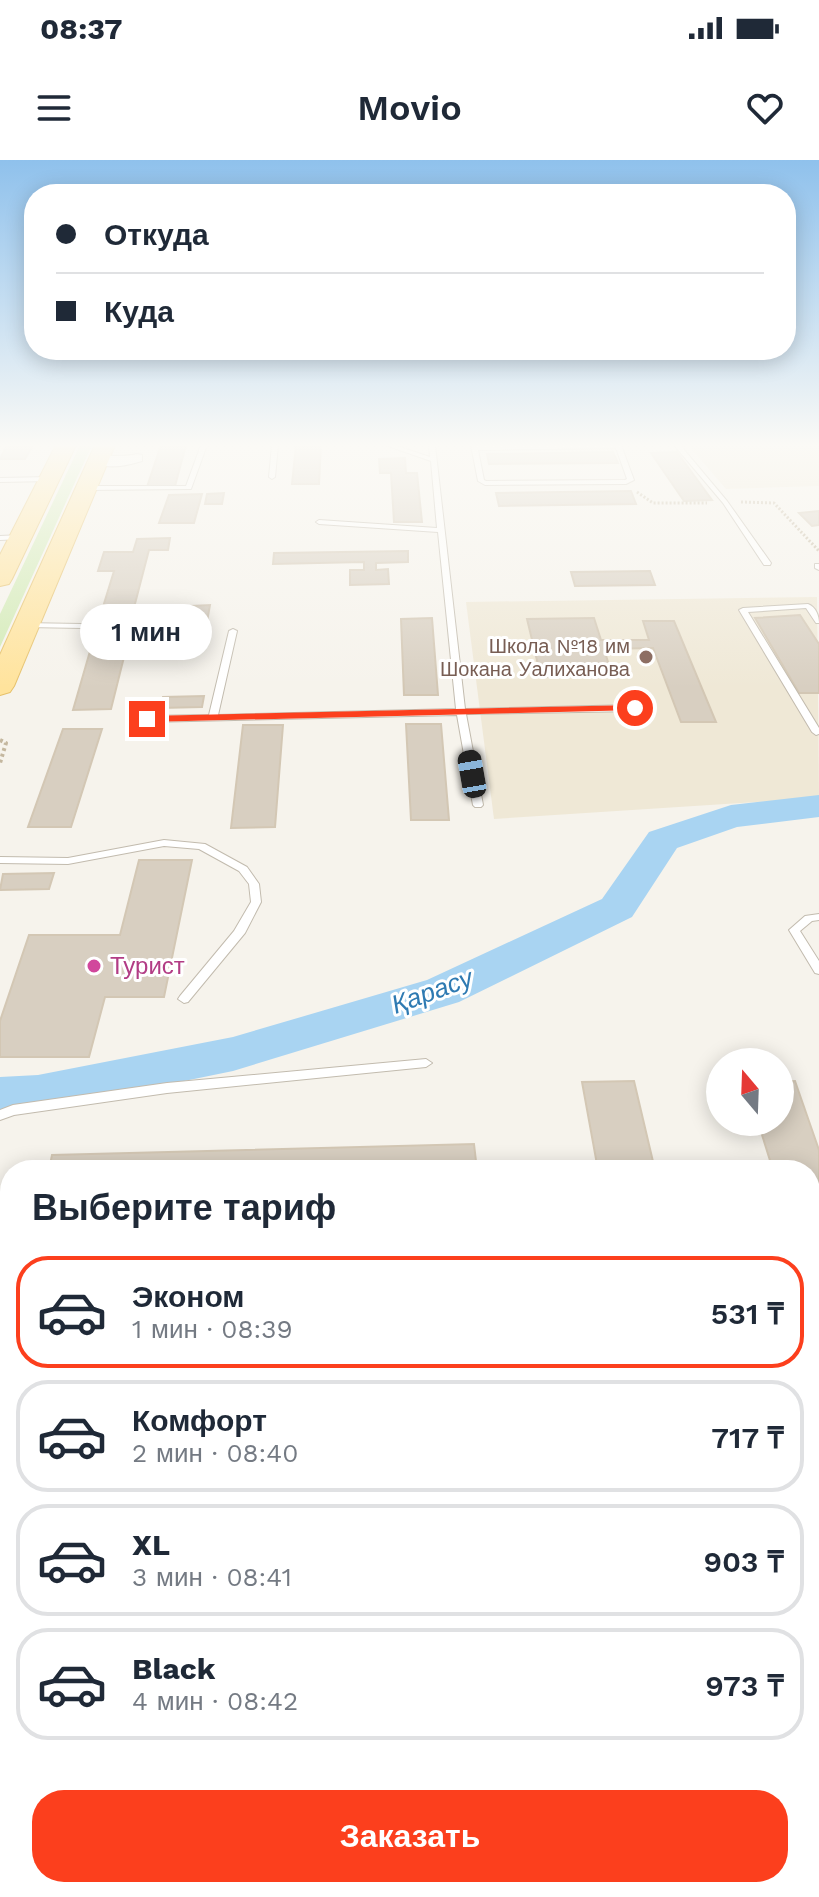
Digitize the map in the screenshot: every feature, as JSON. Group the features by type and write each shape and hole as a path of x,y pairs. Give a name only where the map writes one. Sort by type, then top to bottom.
{"main road":[{"path":"0,686 69,526"},
{"path":"0,579 10,538"}],"lane":[{"path":"381,526 441,530"},
{"path":"441,526 461,713 478,805"},
{"path":"742,526 767,563"},
{"path":"819,621 808,606 743,610 816,732 819,731"},
{"path":"26,625 140,627"},
{"path":"213,718 233,631"},
{"path":"147,719 635,708"},
{"path":"0,860 68,861 164,843 201,846 243,869 254,884 256,902 239,933 184,999"},
{"path":"819,917 809,918 794,930 819,970"},
{"path":"0,1115 13,1110 167,1088 426,1063"}],"path":[{"path":"796,526 819,551"},
{"path":"811,542 819,542"},
{"path":"0,740 6,743 0,763"}],"shaded area":[{"name":"Школа №18 им Шокана Уалиханова","path":"817,597 819,798 494,819 466,602"}],"green space":[{"path":"42,526 55,526 0,647 0,614"}],"building":[{"path":"170,538 168,550 149,550 131,619 99,620 114,571 98,571 104,552 133,552 137,539"},
{"path":"408,551 408,562 376,563 376,570 388,569 389,584 350,585 350,570 364,570 364,562 273,564 274,553"},
{"path":"650,571 655,585 575,586 571,572"},
{"path":"210,605 206,627 167,628 171,607"},
{"path":"800,615 819,644 819,693 799,693 755,618"},
{"path":"432,618 438,695 404,695 401,619"},
{"path":"594,618 601,640 649,640 643,621 674,621 716,722 681,722 653,648 604,649 612,675 541,677 527,619"},
{"path":"130,633 111,709 73,710 95,634"},
{"path":"204,696 202,707 160,708 163,697"},
{"path":"406,724 441,724 449,820 411,820"},
{"path":"243,725 283,725 275,827 231,828"},
{"path":"63,729 102,729 71,827 28,827"},
{"name":"Турист","path":"139,860 192,860 164,997 105,997 89,1057 0,1057 0,1021 29,935 120,935"},
{"path":"54,873 49,889 0,890 3,874"},
{"path":"634,1081 653,1160 596,1160 582,1082"},
{"path":"795,1081 819,1150 819,1160 770,1160 762,1136 794,1136"},
{"path":"474,1144 476,1160 51,1160 52,1155"}],"waterway":[{"name":"Қарасу","path":"0,1095 38,1093 233,1054 443,991 617,908 663,840 731,816 819,806"}],"place":[{"name":"Школа №18 им Шокана Уалиханова","path":"646,657"},
{"name":"Турист","path":"94,966"}],"route":[{"path":"147,719 635,708"}]}
